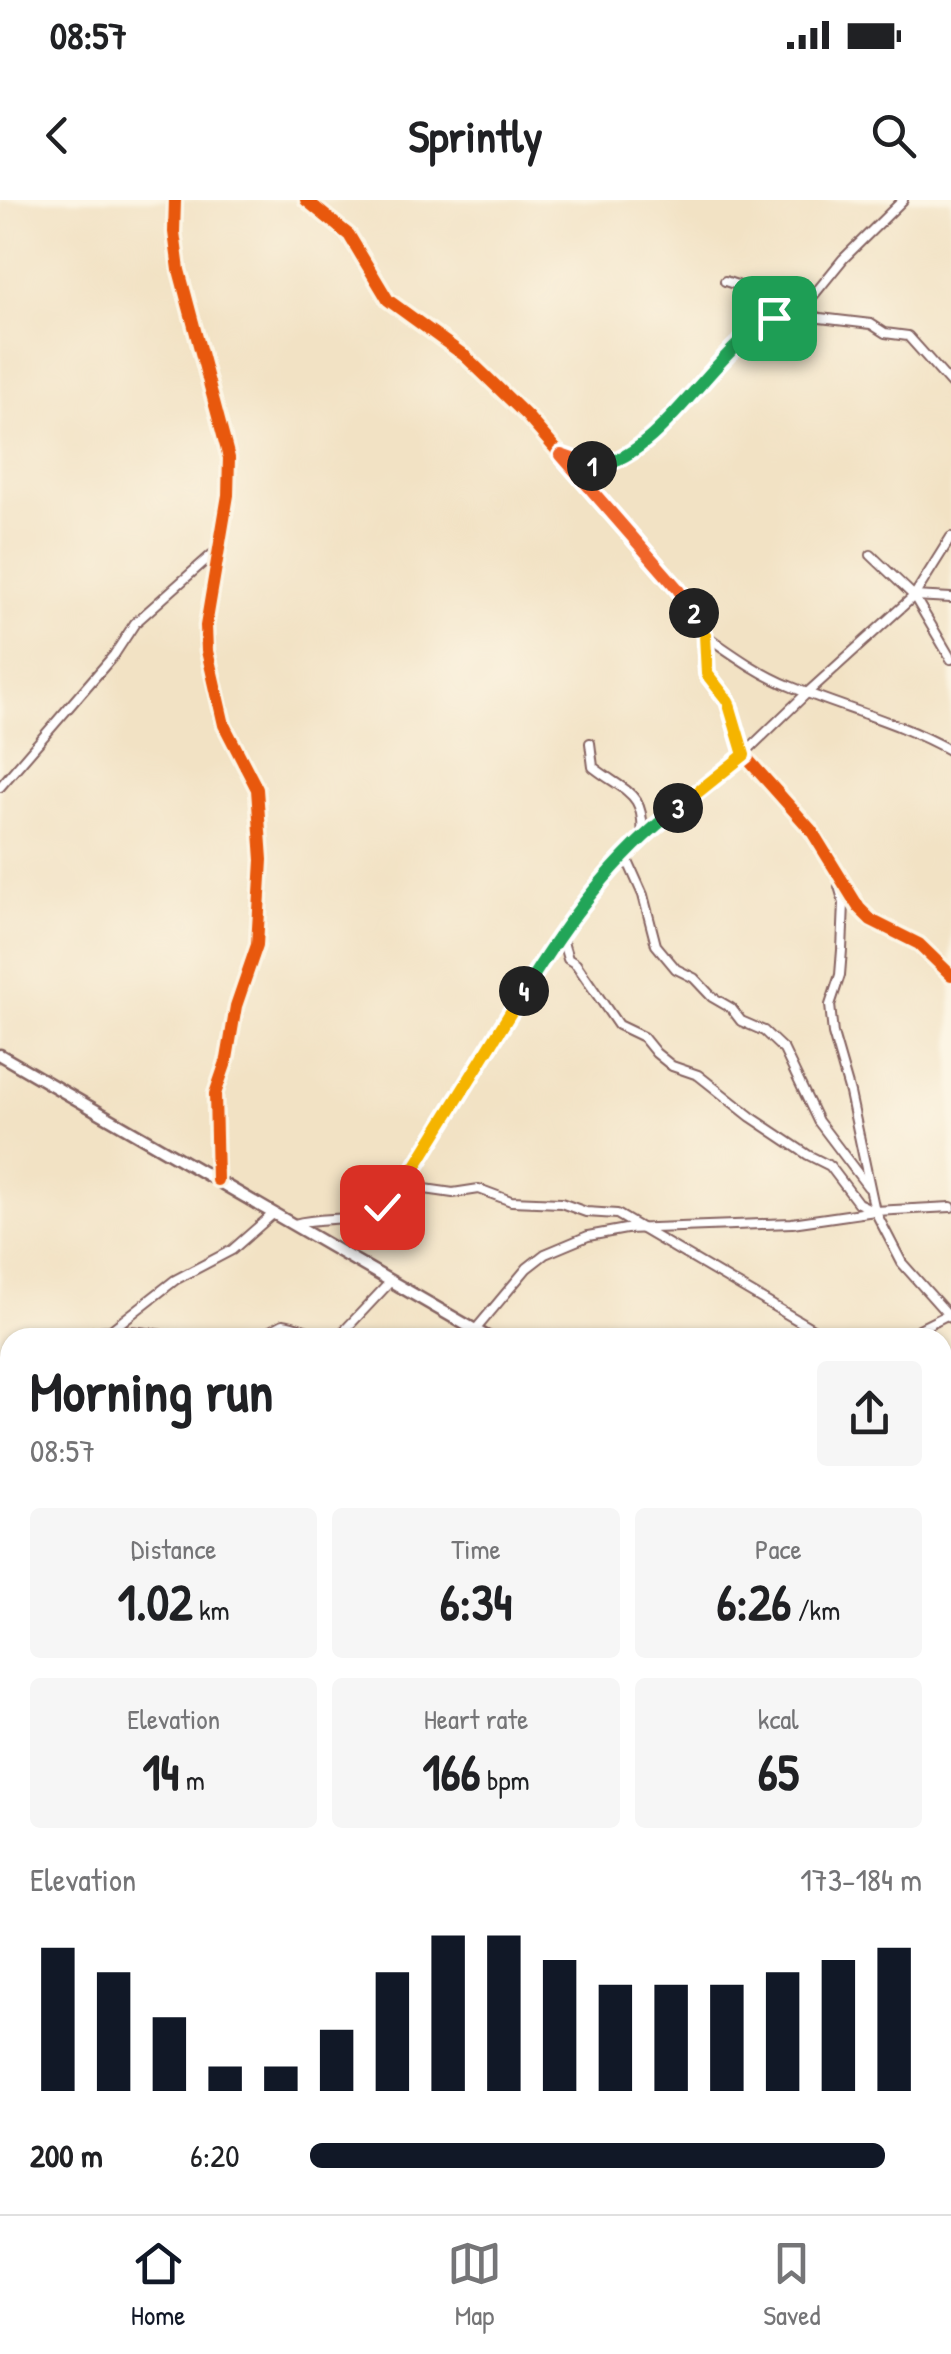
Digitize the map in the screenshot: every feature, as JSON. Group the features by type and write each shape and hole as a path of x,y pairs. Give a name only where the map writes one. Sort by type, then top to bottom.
{"main road":[{"path":"0,1055 474,1328"}],"street":[{"path":"174,200 178,270 229,458 228,496 206,626 207,651 224,725 257,790 262,860 257,945 236,1006 227,1059 215,1094 217,1180"},
{"path":"306,200 349,235 388,300 466,356 527,416 677,588 700,621 705,635 707,674 728,701 744,755 811,830 850,898 871,920 919,944 951,975"},
{"path":"561,455 586,466 605,465 624,457 676,412 748,332 774,318 800,312 843,259 904,200"},
{"path":"725,281 746,288 762,300 800,312 871,324 886,333 908,336 951,384"},
{"path":"382,1207 412,1172 560,932 642,840 744,755 914,596 951,537"},
{"path":"0,786 114,655 140,619 216,551"},
{"path":"871,555 914,596 951,659"},
{"path":"914,596 951,598"},
{"path":"705,635 746,664 807,692 888,721 951,751"},
{"path":"590,743 593,767 636,796 644,820 642,840"},
{"path":"626,858 643,895 656,945 676,969 694,978 742,1022 764,1031 784,1050 818,1121 871,1190"},
{"path":"836,872 844,903 840,976 830,1005 833,1034 875,1211 902,1263 950,1316 923,1328"},
{"path":"560,932 568,960 576,964 618,1024 644,1037 656,1054 672,1066 698,1075 751,1117 830,1166 858,1202 875,1211"},
{"path":"294,1224 354,1220 382,1207 398,1206 418,1188 454,1193 479,1189 511,1200 561,1203 586,1212 617,1214 811,1328"},
{"path":"477,1328 511,1285 545,1254 588,1236 638,1228 792,1222 875,1211 951,1207"},
{"path":"114,1328 175,1280 232,1250 274,1213"},
{"path":"347,1328 391,1280"}],"cycle path":[{"path":"175,200 179,270 229,458 228,495 206,626 207,651 224,725 257,789 262,860 257,945 236,1006 227,1059 215,1094 217,1180"},
{"path":"306,200 349,235 388,300 465,356 527,416 677,589 703,628 707,674 728,701 744,755 811,830 859,908 871,920 919,944 951,975"}],"route":[{"path":"382,1207 412,1172 572,915 666,817 744,755 728,701 707,674 705,635 700,621 677,588 561,455 586,466 605,465 624,457 676,412 741,339 774,318"}]}
